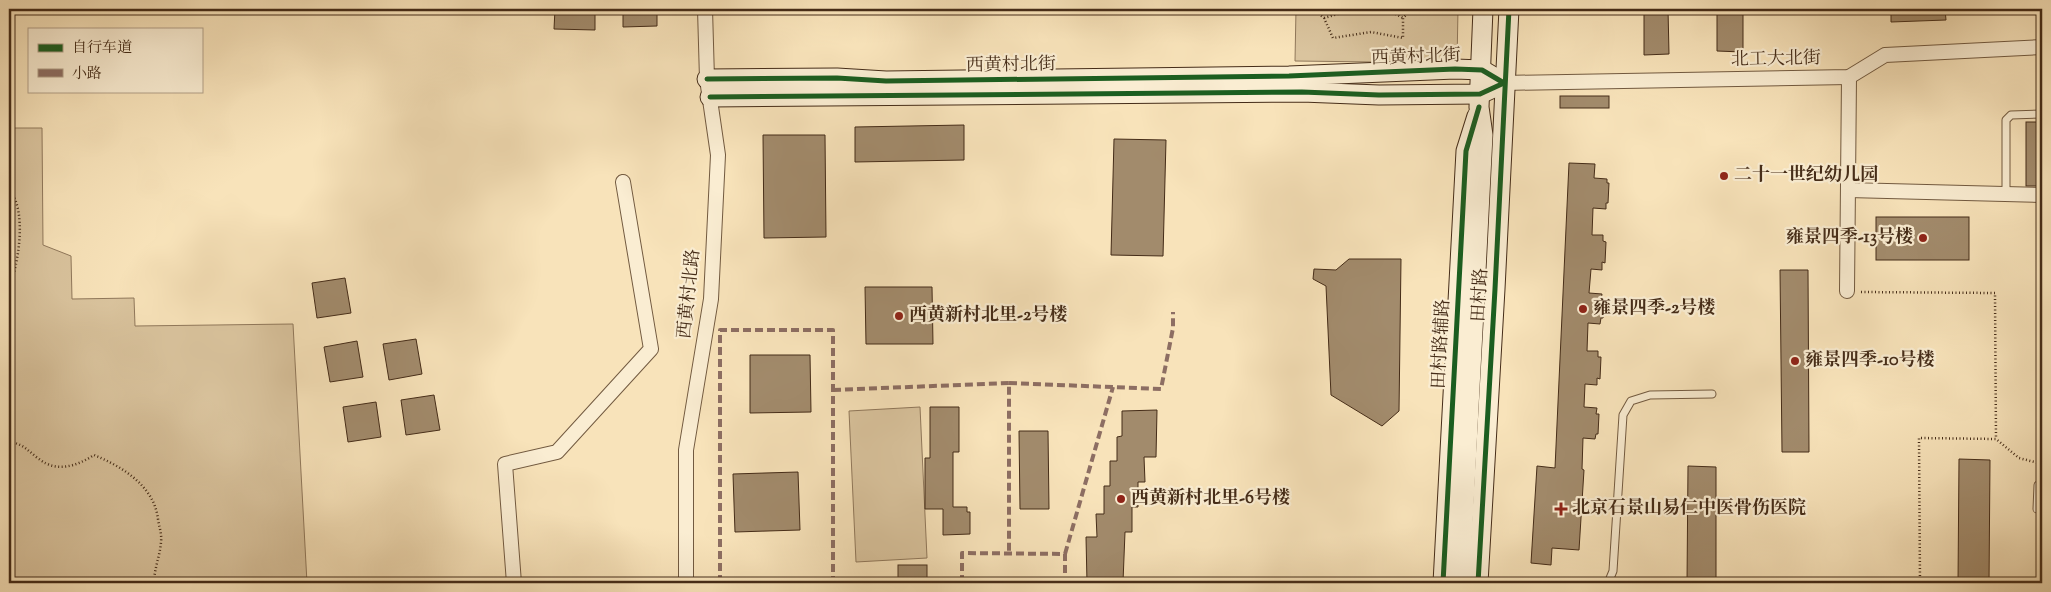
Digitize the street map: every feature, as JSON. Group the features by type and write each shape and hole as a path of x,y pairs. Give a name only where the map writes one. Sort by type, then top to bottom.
{"street":[{"name":"西黄村北路","path":"686,583 686,450 711,299 718,155 708,88 705,9"},
{"name":"田村路","path":"1460,583 1483,135 1480,101 1483,9"},
{"name":"田村路","path":"1478,583 1495,289 1508,9"},
{"path":"1847,291 1849,78 1885,55 2042,47"},
{"name":"西黄村北街","path":"1455,70 1482,70 1504,83 1480,101 1302,92 708,88 837,78 886,81 1289,76 1455,70"},
{"name":"北工大北街","path":"1504,83 1849,78"},
{"name":"田村路辅路","path":"1443,583 1466,151 1480,101"},
{"path":"514,583 505,464 557,452 651,349 623,182"},
{"path":"1848,190 2042,195"}],"lane":[{"path":"2006,194 2006,120 2011,115 2042,114"},
{"path":"1608,583 1613,571 1623,414 1631,401 1650,395 1712,394"},
{"path":"2037,509 2038,485 2042,483"}],"path":[{"path":"1313,9 1324,18 1334,38 1371,32 1403,38 1403,18 1412,9"},
{"path":"1324,18 1354,9"},
{"path":"1386,9 1403,18"},
{"path":"9,189 14,195 20,220 16,270 9,290"},
{"path":"1847,291 1995,293 1996,439"},
{"path":"1920,583 1918,438 1996,439 2019,458 2042,464"},
{"path":"9,442 18,443 38,459 53,467 67,467 94,454 139,481 145,487 158,510 162,534 154,583"}],"shaded area":[{"path":"1296,9 1458,9 1457,63 1295,61"},
{"path":"9,128 42,128 43,245 71,256 72,299 134,298 135,326 293,324 307,583 9,583"},
{"path":"920,407 927,558 856,562 849,411"}],"building":[{"path":"555,9 595,9 595,30 554,29"},
{"path":"623,9 657,9 657,26 623,27"},
{"path":"1644,9 1668,9 1669,54 1644,55"},
{"path":"1717,9 1743,9 1743,52 1717,51"},
{"path":"1891,9 1945,9 1946,20 1891,22"},
{"path":"1560,96 1609,96 1609,108 1560,108"},
{"path":"2026,122 2042,122 2042,186 2026,186"},
{"path":"964,125 964,160 855,162 855,127"},
{"path":"763,135 825,135 826,237 764,238"},
{"path":"1114,139 1166,140 1163,256 1111,255"},
{"name":"雍景四季-2号楼","path":"1569,163 1595,164 1594,178 1607,179 1607,183 1609,183 1606,209 1593,208 1592,235 1603,235 1603,241 1606,242 1605,263 1602,262 1602,270 1591,269 1589,293 1602,294 1601,300 1604,300 1603,318 1601,318 1600,324 1588,323 1587,351 1598,351 1598,357 1601,357 1600,379 1597,378 1597,385 1585,384 1584,407 1597,408 1596,414 1599,414 1598,434 1596,434 1595,439 1583,438 1582,469 1584,470 1579,550 1552,548 1551,565 1531,563 1537,466 1555,468"},
{"name":"雍景四季-13号楼","path":"1876,217 1969,217 1969,260 1876,260"},
{"path":"1349,259 1401,259 1399,411 1382,426 1331,395 1326,286 1313,279 1314,269 1336,270"},
{"name":"雍景四季-10号楼","path":"1780,270 1808,270 1809,452 1782,452"},
{"path":"345,278 351,313 317,318 312,283"},
{"name":"西黄新村北里-2号楼","path":"865,287 932,287 933,344 866,344"},
{"path":"416,339 422,374 389,380 383,344"},
{"path":"357,341 363,377 330,382 324,347"},
{"path":"750,355 810,355 811,412 750,413"},
{"path":"434,395 440,430 406,435 401,400"},
{"path":"376,402 381,437 348,442 343,407"},
{"path":"930,407 959,407 959,452 953,452 953,507 967,507 967,512 970,512 970,534 943,535 943,509 925,509 925,458 930,458"},
{"name":"西黄新村北里-6号楼","path":"1157,410 1156,457 1144,457 1145,482 1138,482 1138,507 1132,507 1132,532 1125,532 1123,582 1087,583 1086,537 1097,537 1096,514 1104,514 1104,486 1110,486 1110,461 1117,461 1117,437 1122,436 1122,411"},
{"path":"1019,431 1048,431 1049,509 1020,509"},
{"path":"1959,459 1990,460 1989,583 1958,583"},
{"path":"1688,466 1716,467 1716,583 1687,583"},
{"path":"798,472 800,530 735,532 733,474"},
{"path":"898,565 927,565 927,583 898,583"}],"marked path":[{"path":"1009,383 1161,389 1173,328 1173,312"},
{"path":"720,583 720,330 833,330 833,583"},
{"path":"833,390 1009,383 1009,554"},
{"path":"1065,554 1113,387"},
{"path":"962,583 962,553 1065,554 1065,583"}],"cycle path":[{"path":"1478,583 1509,9"},
{"path":"707,79 837,78 886,81 1289,76 1455,69 1482,70 1504,83"},
{"path":"710,97 1302,92 1379,95 1480,94 1504,83"},
{"path":"1443,583 1466,151 1479,107"}],"place":[{"name":"二十一世纪幼儿园","path":"1724,176"},
{"name":"雍景四季-13号楼","path":"1923,238"},
{"name":"雍景四季-2号楼","path":"1583,309"},
{"name":"西黄新村北里-2号楼","path":"899,316"},
{"name":"雍景四季-10号楼","path":"1795,361"},
{"name":"西黄新村北里-6号楼","path":"1121,499"},
{"name":"北京石景山易仁中医骨伤医院","path":"1561,509"}]}
